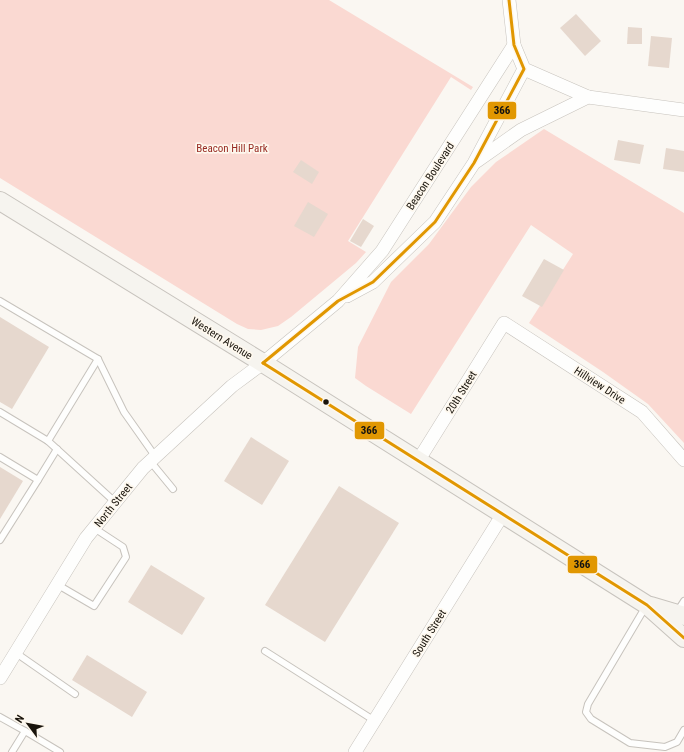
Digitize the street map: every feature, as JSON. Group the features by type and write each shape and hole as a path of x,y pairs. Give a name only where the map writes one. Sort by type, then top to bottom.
{"main road":[{"name":"Western Avenue","path":"0,201 263,363 647,605 684,638"},
{"name":"Western Avenue","path":"647,605 681,610"}],"street":[{"path":"509,0 514,45 524,69 588,97 684,110"},
{"name":"Beacon Boulevard","path":"263,363 338,301 382,251 514,45"},
{"name":"Beacon Boulevard","path":"338,301 373,282 435,222 474,163 524,69"},
{"name":"Beacon Boulevard","path":"474,163 521,130 588,97"},
{"name":"Hillview Drive","path":"504,323 642,412 684,460"},
{"name":"20th Street","path":"418,461 504,323"},
{"name":"North Street","path":"0,678 86,538 143,468 232,386 263,363"},
{"name":"South Street","path":"355,752 503,514"}],"lane":[{"path":"0,301 98,359 124,412 173,490"},
{"path":"48,441 98,359"},
{"path":"0,412 48,441 115,502"},
{"path":"0,540 57,449"},
{"path":"0,457 38,480"},
{"path":"58,585 94,606 126,557 123,547 94,528"},
{"path":"647,605 588,704 586,712 591,719 630,743 665,748 677,742 684,730"},
{"path":"264,651 374,721"},
{"path":"16,653 75,694"},
{"path":"0,717 60,752"},
{"path":"12,752 25,731"}],"green space":[{"name":"Beacon Hill Park","path":"0,0 329,0 473,87 471,90 451,77 348,241 366,252 356,263 278,326 261,330 248,329 237,324 0,178"},
{"path":"544,129 684,213 684,443 648,404 529,323 573,254 531,225 411,414 355,378 358,347 391,282 429,244 471,187 496,162"}],"building":[{"path":"576,14 601,41 585,56 560,28"},
{"path":"628,27 642,28 642,44 627,44"},
{"path":"651,36 672,38 669,68 648,66"},
{"path":"618,140 644,145 640,164 614,160"},
{"path":"666,148 684,151 684,172 663,169"},
{"path":"301,160 319,172 312,184 293,172"},
{"path":"308,202 328,214 314,237 294,226"},
{"path":"363,219 374,226 361,247 350,241"},
{"path":"544,259 564,270 542,307 522,296"},
{"path":"0,317 49,347 12,409 0,402"},
{"path":"251,437 289,461 262,505 224,481"},
{"path":"0,467 23,481 0,519"},
{"path":"339,486 399,523 325,642 265,605"},
{"path":"151,565 205,598 182,635 128,602"},
{"path":"87,655 147,692 132,717 72,680"}],"transit line":[{"name":"366","path":"263,363 338,301 373,282 435,222 474,163 524,69 514,45 509,0"},
{"name":"366","path":"263,363 647,605 684,638"}]}
